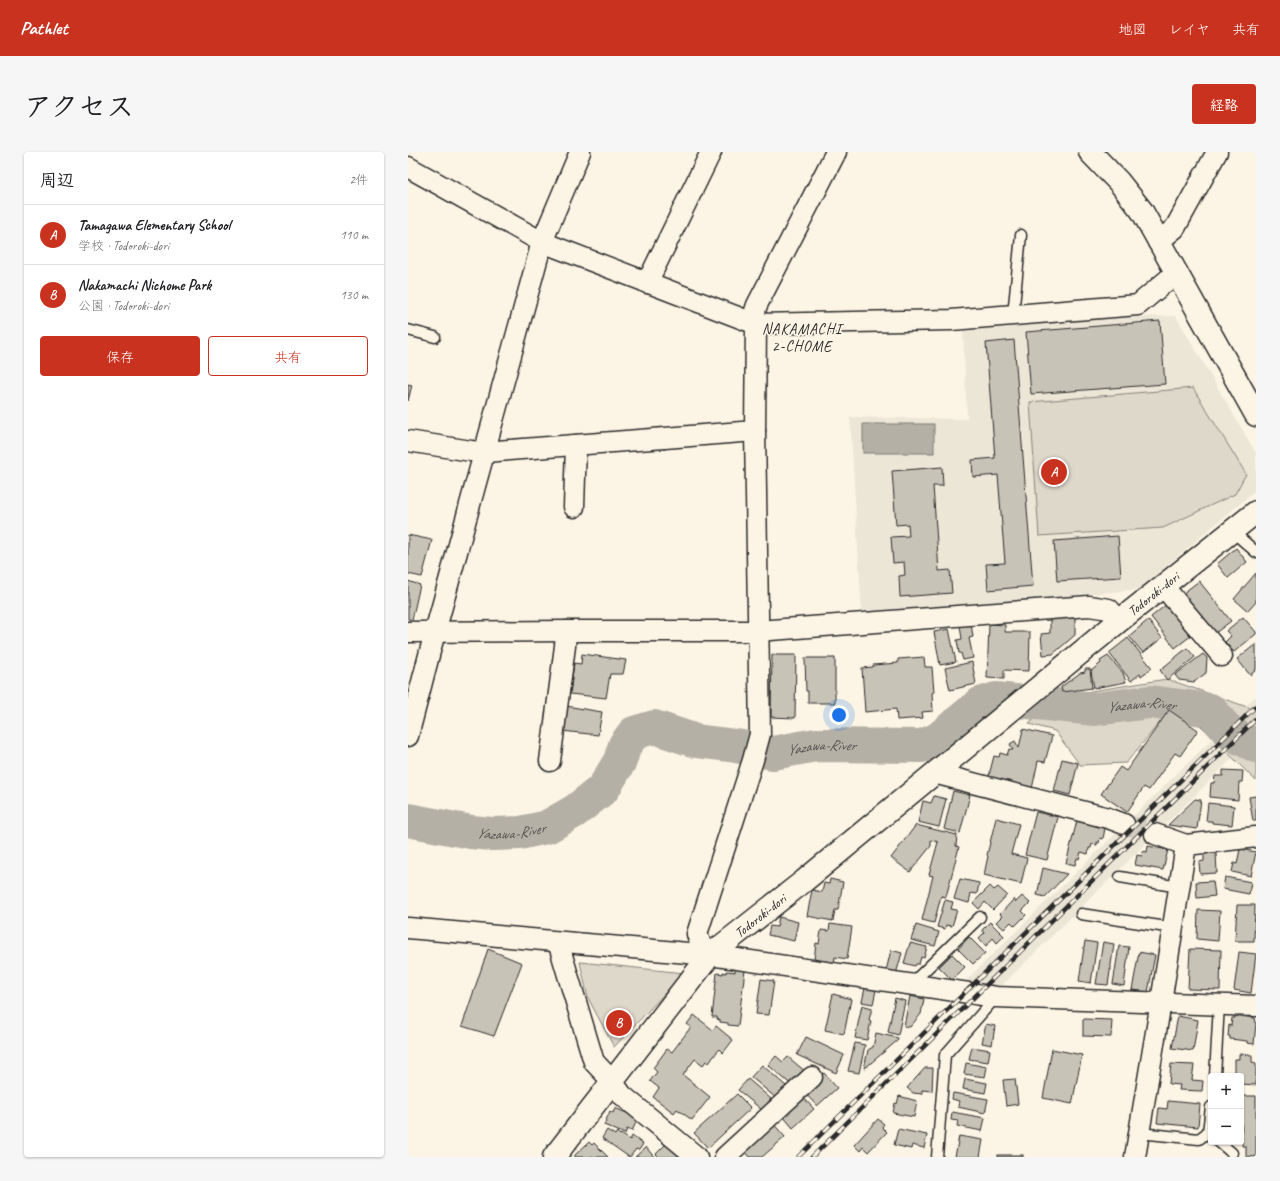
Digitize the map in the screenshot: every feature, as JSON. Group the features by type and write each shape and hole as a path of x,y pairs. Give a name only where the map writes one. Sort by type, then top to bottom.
{"street":[{"path":"408,736 542,242 580,152"},
{"path":"647,283 712,152"},
{"path":"710,955 701,945 698,934 760,734 757,631 755,311 836,152"},
{"path":"1090,152 1119,182 1142,211 1256,416"},
{"path":"1158,242 1175,228 1217,152"},
{"path":"408,167 542,242 756,324 951,320 1138,305 1177,272"},
{"path":"408,441 471,452 484,452 755,431"},
{"path":"574,507 576,445"},
{"name":"Todoroki-dori","path":"554,1157 710,955 804,881 1119,621 1256,512"},
{"path":"1163,586 1222,656"},
{"path":"408,632 757,631 1089,606 1109,609 1119,621"},
{"path":"550,761 566,631"},
{"path":"934,773 1108,818 1124,824"},
{"path":"1155,834 1186,845 1256,837"},
{"path":"1135,1157 1186,845"},
{"path":"408,928 710,955 996,997 1256,1006"},
{"path":"558,942 594,1062 622,1095 697,1157"},
{"path":"725,1157 812,1077"}],"lane":[{"path":"1013,316 1021,235"},
{"path":"408,330 435,337"},
{"path":"1232,530 1256,552"},
{"path":"1120,877 1179,887"},
{"path":"1081,914 1173,928"},
{"path":"910,985 980,917"},
{"path":"937,1157 945,1055 996,997"},
{"path":"1215,1073 1219,1004"},
{"path":"1139,1133 1199,1139 1208,1134"},
{"path":"1223,1145 1232,1153"}],"shaded area":[{"path":"1176,316 1256,453 1256,490 1142,587 1133,590 862,615 850,417 967,419 963,331 1112,317"},
{"path":"1193,388 1246,474 1235,494 1163,528 1039,536 1030,402"},
{"path":"863,424 934,424 934,453 863,453"},
{"path":"1167,679 1256,710 1256,781 1201,726 1170,710 1126,763 1080,765 1055,731 1029,724 1060,696"},
{"path":"1256,696 1256,735 983,1004 948,998"},
{"path":"580,962 684,973 614,1047 588,998"}],"building":[{"path":"1160,321 1165,384 1031,394 1026,332"},
{"path":"1014,340 1033,586 988,590 986,564 1005,563 998,475 973,477 972,460 995,458 986,343"},
{"path":"408,384 412,385 408,401"},
{"path":"942,467 943,486 933,486 939,571 950,570 952,593 900,597 899,576 905,575 904,562 893,563 891,537 909,536 908,524 896,525 892,471"},
{"path":"408,535 432,540 422,577 408,574"},
{"path":"1118,536 1121,577 1057,581 1054,541"},
{"path":"1236,548 1247,562 1228,578 1217,564"},
{"path":"1256,573 1256,602 1248,611 1234,599"},
{"path":"408,581 420,585 412,620 408,619"},
{"path":"1199,581 1231,621 1214,634 1182,594"},
{"path":"1167,604 1192,635 1175,648 1151,617"},
{"path":"1243,617 1256,632 1256,634 1234,652 1225,642 1231,636 1226,631"},
{"path":"1075,618 1075,635 1053,654 1043,655 1041,634 1050,633 1050,619"},
{"path":"1148,620 1162,638 1143,653 1129,636"},
{"path":"971,624 973,637 969,638 973,658 963,660 961,653 959,653 957,640 962,639 960,626"},
{"path":"989,624 1005,625 1005,632 1030,632 1029,671 1004,670 1004,679 987,678"},
{"path":"949,629 956,662 940,665 934,632"},
{"path":"1128,638 1152,668 1141,676 1140,674 1131,681 1109,653"},
{"path":"1256,644 1256,670 1250,675 1237,659"},
{"path":"1187,648 1195,657 1167,680 1160,670"},
{"path":"582,654 626,660 623,674 610,674 606,698 570,694 574,663 581,664"},
{"path":"1203,654 1207,658 1206,673 1194,682 1179,680 1175,675"},
{"path":"772,655 796,655 795,718 771,717"},
{"path":"1108,656 1123,673 1126,682 1094,688 1091,671 1101,663 1100,661"},
{"path":"924,657 925,667 932,667 934,692 932,693 933,711 922,712 923,718 897,720 896,709 865,712 862,668 873,667 873,665 898,663 898,659"},
{"path":"805,658 835,658 835,703 808,703"},
{"path":"972,662 976,684 950,690 945,668"},
{"path":"1085,669 1090,669 1092,688 1062,692 1061,687 1080,673 1085,672"},
{"path":"566,706 602,712 598,735 562,731"},
{"path":"1169,710 1198,730 1180,756 1175,753 1149,790 1144,787 1127,812 1101,794 1120,767 1126,771"},
{"path":"1023,729 1052,736 1045,762 1038,761 1032,789 988,779 994,756 999,757 1000,753 1007,755 1009,749 1013,750 1010,744 1015,741 1019,748"},
{"path":"1062,759 1078,763 1070,795 1054,791"},
{"path":"1223,770 1243,771 1242,782 1239,782 1238,800 1210,797 1211,783 1214,783 1215,776 1223,776"},
{"path":"953,791 970,795 960,833 944,829"},
{"path":"934,796 946,799 939,827 918,822 923,801 931,803"},
{"path":"1256,796 1256,821 1253,821 1249,797"},
{"path":"1195,799 1201,800 1197,829 1168,825"},
{"path":"1208,803 1234,806 1232,825 1206,821"},
{"path":"1036,812 1058,817 1047,860 1025,855"},
{"path":"996,818 1019,824 1011,854 1027,858 1021,884 984,875"},
{"path":"1077,821 1105,828 1103,839 1100,838 1097,845 1092,844 1091,848 1089,848 1088,854 1081,852 1075,865 1066,863"},
{"path":"916,825 957,835 956,846 959,847 946,897 941,896 934,923 922,920 933,876 929,875 938,842 931,840 931,846 910,872 891,858"},
{"path":"1148,846 1168,850 1163,870 1135,865 1137,855 1142,856 1143,851 1147,852"},
{"path":"1240,849 1256,852 1251,876 1232,872 1234,863 1237,864"},
{"path":"1216,853 1217,873 1200,874 1199,862 1204,861 1204,854"},
{"path":"1043,868 1067,874 1045,897 1037,895"},
{"path":"1225,877 1251,882 1249,894 1223,889"},
{"path":"830,879 843,882 838,910 835,910 833,921 807,916 812,890 822,892 824,883 829,884"},
{"path":"960,879 979,883 977,894 971,893 969,903 954,899"},
{"path":"1213,881 1215,896 1197,898 1196,882"},
{"path":"990,886 994,890 998,887 1007,895 993,910 985,902 979,909 973,903"},
{"path":"1022,896 1030,903 1022,911 1026,915 1015,926 1011,922 1004,929 996,922 1002,916 1000,914 1014,899 1016,902"},
{"path":"945,900 953,902 951,909 957,910 952,926 946,925 945,929 937,927"},
{"path":"1237,905 1255,905 1254,941 1235,941"},
{"path":"1198,910 1220,911 1218,941 1197,939"},
{"path":"779,917 798,922 794,941 768,935 770,926 777,927"},
{"path":"990,922 1004,936 997,943 993,938 986,946 979,938 984,933 982,930"},
{"path":"830,924 852,927 847,959 835,957 834,963 814,960 816,943 819,944 821,930 829,931"},
{"path":"916,925 939,932 935,946 911,940"},
{"path":"969,937 985,953 973,964 958,949"},
{"path":"1085,941 1097,943 1091,983 1079,981"},
{"path":"1103,942 1114,944 1108,985 1096,984"},
{"path":"910,943 927,947 924,958 921,957 919,964 916,964 915,966 904,963"},
{"path":"1119,946 1129,947 1124,986 1113,984"},
{"path":"488,949 522,963 494,1036 462,1026"},
{"path":"1190,949 1221,950 1220,990 1188,989"},
{"path":"891,950 902,953 896,974 886,971"},
{"path":"1139,952 1155,955 1148,992 1132,990"},
{"path":"1239,952 1256,954 1251,993 1234,990"},
{"path":"952,954 965,967 952,980 939,967"},
{"path":"735,969 745,970 738,1026 728,1025 728,1023 720,1022 717,1017 712,1017 717,973 723,974 723,972 726,973 726,971 735,972"},
{"path":"761,979 774,981 769,1015 756,1014"},
{"path":"865,988 876,990 873,1004 862,1002"},
{"path":"833,994 851,999 844,1034 825,1030"},
{"path":"910,996 924,999 921,1014 910,1027 904,1026"},
{"path":"895,998 905,1001 898,1035 888,1032"},
{"path":"862,1005 872,1008 867,1040 855,1038"},
{"path":"694,1015 713,1030 716,1026 733,1040 723,1053 719,1049 709,1063 706,1061 703,1065 695,1059 683,1075 710,1097 692,1120 677,1109 674,1113 653,1097 659,1088 650,1081 657,1072 653,1068 667,1049 672,1052 691,1027 687,1024"},
{"path":"1235,1015 1255,1018 1254,1044 1247,1043 1247,1041 1230,1039 1230,1036 1228,1036 1229,1025 1231,1026 1232,1018 1235,1018"},
{"path":"1178,1016 1198,1020 1193,1051 1172,1048"},
{"path":"1083,1019 1112,1020 1111,1037 1083,1036"},
{"path":"986,1024 995,1026 992,1045 982,1043"},
{"path":"876,1033 898,1038 898,1040 864,1068 868,1050 873,1047"},
{"path":"806,1037 844,1055 836,1073 797,1055"},
{"path":"855,1043 865,1045 859,1073 848,1071"},
{"path":"972,1047 990,1050 988,1062 969,1059"},
{"path":"1052,1049 1082,1055 1072,1104 1043,1098"},
{"path":"1239,1054 1252,1055 1252,1062 1256,1063 1256,1085 1244,1084 1244,1073 1235,1073 1235,1059 1239,1059"},
{"path":"776,1056 783,1062 788,1057 806,1072 794,1087 768,1065"},
{"path":"966,1063 987,1067 985,1077 964,1074"},
{"path":"1171,1064 1194,1065 1192,1080 1203,1081 1202,1091 1179,1090 1180,1085 1169,1084"},
{"path":"762,1065 786,1086 776,1098 751,1077"},
{"path":"925,1068 933,1068 932,1091 922,1090 922,1094 913,1093 907,1088"},
{"path":"824,1073 837,1088 817,1106 803,1091"},
{"path":"748,1079 771,1099 762,1110 738,1090"},
{"path":"965,1079 987,1083 985,1093 963,1089"},
{"path":"1015,1079 1018,1104 1006,1106 1003,1080"},
{"path":"953,1093 988,1099 985,1113 958,1107 959,1101 952,1099"},
{"path":"737,1094 751,1108 708,1148 694,1133"},
{"path":"802,1096 814,1109 793,1128 782,1115"},
{"path":"899,1096 917,1101 914,1117 893,1113 895,1103 897,1104"},
{"path":"1244,1096 1256,1096 1256,1157 1246,1156 1246,1146 1242,1146 1244,1145"},
{"path":"1168,1101 1200,1104 1198,1127 1157,1123 1159,1108 1167,1109"},
{"path":"615,1108 638,1118 632,1131 627,1129 625,1134 604,1125 610,1111 613,1113"},
{"path":"952,1112 985,1118 982,1131 957,1126 958,1121 951,1120"},
{"path":"878,1119 884,1124 882,1127 887,1132 868,1152 863,1147 860,1151 854,1145"},
{"path":"771,1121 785,1137 762,1157 750,1157 742,1148"},
{"path":"898,1129 927,1135 924,1148 912,1145 911,1149 894,1145"},
{"path":"607,1130 615,1135 617,1132 630,1140 632,1136 643,1144 639,1150 636,1149 629,1157 602,1138"},
{"path":"959,1136 983,1140 980,1157 955,1157"},
{"path":"589,1142 592,1145 594,1143 608,1157 575,1157 575,1155"},
{"path":"667,1143 681,1157 659,1157 656,1154"},
{"path":"646,1147 654,1157 635,1157"},
{"path":"998,1155 1023,1155 1023,1157 998,1157"}],"waterway":[{"name":"Yazawa-River","path":"408,820 471,832 492,834 520,833 547,827 575,811 603,789 620,761 625,745 634,733 654,727 696,741 736,746 773,753 816,745 922,746 938,739 980,704 996,699 1095,709 1150,702 1210,710 1230,733 1256,746"}],"tunnel":[{"path":"1124,824 1155,834"}],"railway":[{"path":"798,1157 1256,706"},
{"path":"812,1157 1256,719"}],"place":[{"name":"Tamagawa Elementary School","path":"1054,472"},
{"name":"Nakamachi Nichome Park","path":"619,1023"}],"district":[{"name":"NAKAMACHI 2-CHOME","path":"802,338"}]}
